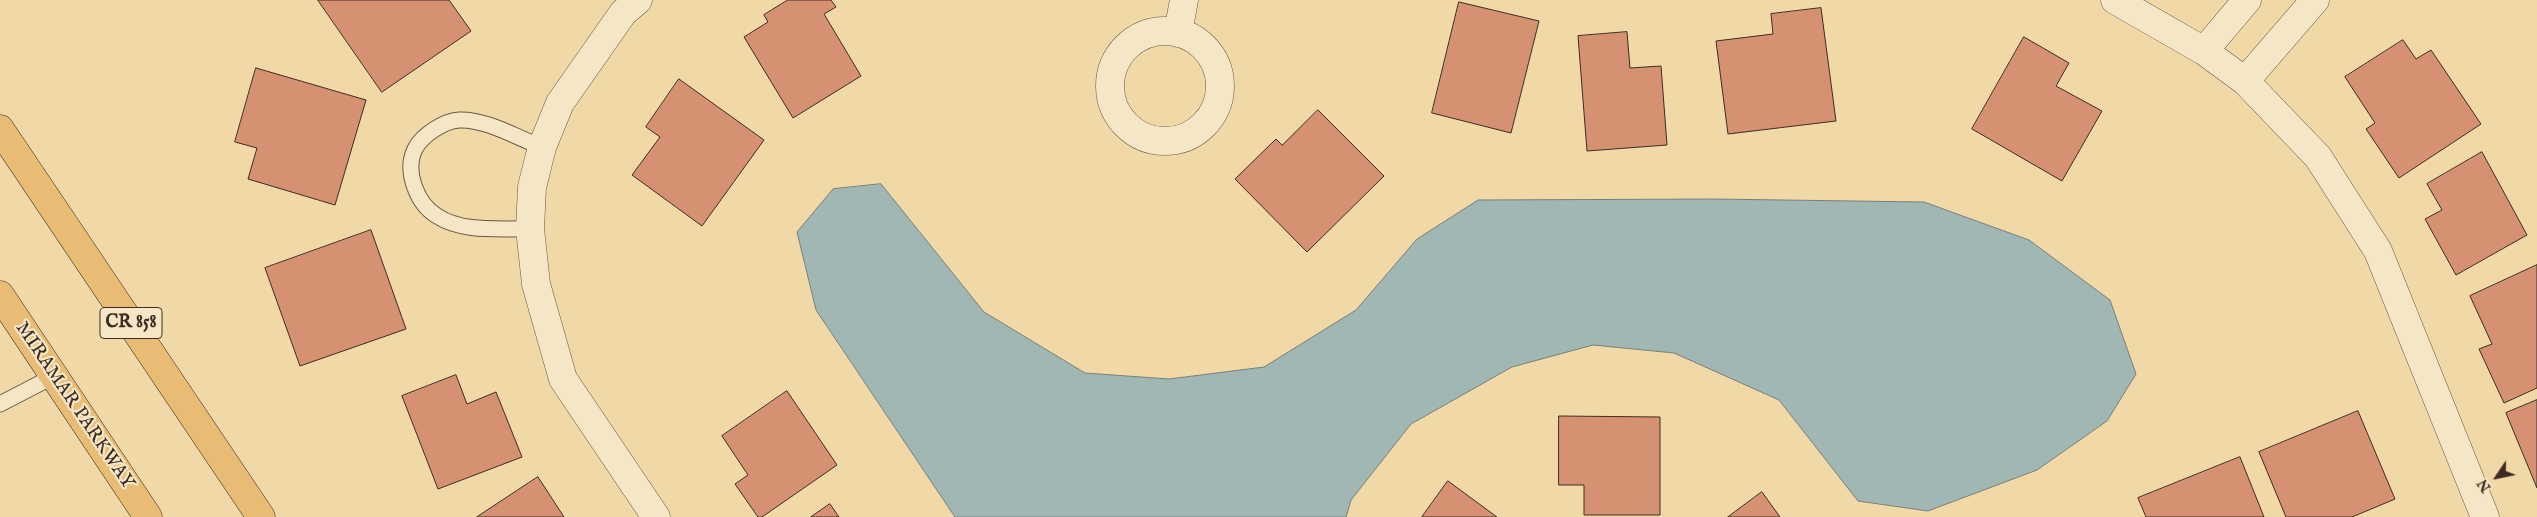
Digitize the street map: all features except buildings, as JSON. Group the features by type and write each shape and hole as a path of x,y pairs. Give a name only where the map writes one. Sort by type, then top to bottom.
{"main road":[{"name":"CR 858","path":"0,129 261,517"},
{"name":"MIRAMAR PARKWAY","path":"0,295 148,517"}],"street":[{"path":"638,0 622,13 560,103 542,147 532,188 530,229 536,284 563,379 656,517"},
{"path":"1178,33 1184,0"},
{"path":"2115,0 2204,51 2245,81 2318,157 2378,250 2485,517"},
{"path":"2204,51 2247,0"},
{"path":"2245,81 2315,0"},
{"path":"1160,31 1178,33 1194,40 1208,52 1218,76 1218,102 1210,118 1183,139 1165,142 1148,139 1131,130 1118,116 1111,98 1110,80 1112,71 1115,62 1126,46 1141,36 1160,31"}],"lane":[{"path":"530,229 453,225 435,216 419,198 413,185 412,167 415,149 423,139 436,128 457,120 474,121 542,147"},
{"path":"0,404 54,376"}],"water":[{"path":"881,184 984,312 1085,373 1169,379 1264,367 1356,310 1417,239 1478,200 1712,199 1924,202 2029,240 2110,300 2136,374 2107,421 2037,470 1928,511 1858,501 1779,400 1674,353 1593,345 1512,367 1411,424 1351,500 1346,517 955,517 816,310 797,232 833,189"}]}
